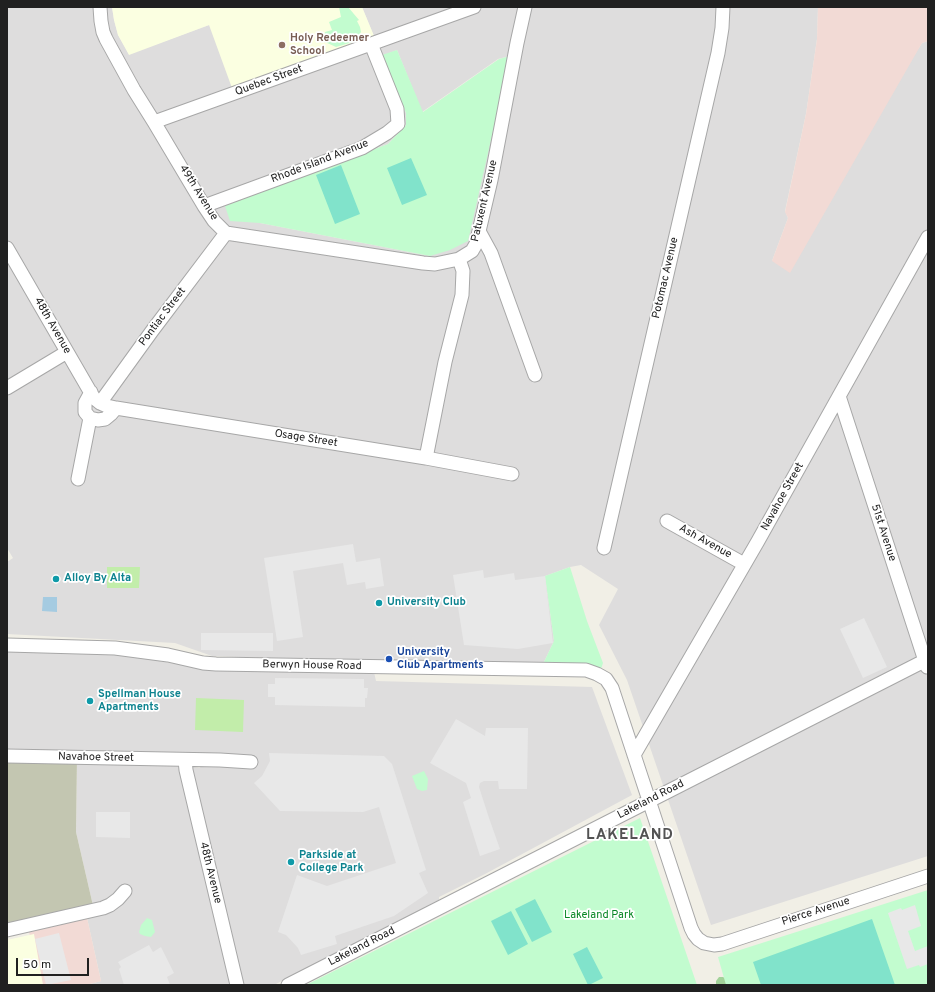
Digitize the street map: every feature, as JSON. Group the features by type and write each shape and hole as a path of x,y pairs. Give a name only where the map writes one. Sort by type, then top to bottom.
{"street":[{"name":"49th Avenue","path":"100,7 103,32 134,90 204,206 214,221 226,233"},
{"name":"Quebec Street","path":"154,122 474,7"},
{"name":"Patuxent Avenue","path":"460,259 472,251 476,244 491,180 525,7"},
{"name":"Potomac Avenue","path":"604,548 718,53 722,28 723,7"},
{"name":"Rhode Island Avenue","path":"204,206 362,148 387,133 398,124 397,109 371,44"},
{"path":"479,231 491,253 535,375"},
{"path":"226,233 423,263 435,264 460,259 463,272 462,294 445,362 426,458"},
{"name":"Pontiac Street","path":"100,403 226,233"},
{"name":"Navahoe Street","path":"634,755 744,564 928,237"},
{"name":"48th Avenue","path":"7,248 94,398 100,403"},
{"path":"7,388 67,352"},
{"path":"91,392 85,403 85,412 90,418 98,420 105,419 112,414 116,408"},
{"name":"51st Avenue","path":"839,396 927,663"},
{"name":"Osage Street","path":"100,403 116,408 426,458 512,474"},
{"path":"78,479 90,418"},
{"name":"Ash Avenue","path":"666,521 744,564"},
{"name":"Berwyn House Road","path":"7,645 115,648 168,655 203,663 216,664 586,670 601,676 612,688 634,755"},
{"name":"Lakeland Road","path":"288,985 649,801 927,663"},
{"path":"634,755 649,801"},
{"name":"Navahoe Street","path":"7,756 220,760 251,762"},
{"name":"48th Avenue","path":"185,760 186,770 237,985"},
{"name":"Pierce Avenue","path":"649,801 691,928 698,939 704,943 714,945 722,944 928,876"},
{"path":"7,930 103,908 118,899 125,891"}],"shaded area":[{"path":"7,7 112,7 118,35 129,54 209,25 374,36 362,7 818,7 817,39 806,114 785,211 788,218 772,261 922,43 928,41 928,856 711,925 627,680 599,625 618,589 581,565 570,567 545,576 554,641 543,664 444,661 322,660 212,656 175,643 7,634 7,562 13,558 7,548","holes":["397,50 422,112 498,59 510,56 430,256 260,223 348,159 388,144 406,125 406,113 382,56"]},
{"name":"Holy Redeemer School","path":"112,7 362,7 374,36 232,88 209,25 129,55 118,35"},
{"path":"818,7 928,7 928,41 922,43 790,273 772,261 788,218 785,212 806,114 817,39"},
{"path":"353,544 356,562 380,558 384,586 366,589 365,582 347,585 343,563 293,571 303,637 277,641 264,558"},
{"path":"483,570 484,578 514,573 515,580 545,576 553,643 518,649 464,645 453,575"},
{"path":"864,618 887,667 863,678 840,629"},
{"path":"201,633 273,633 273,651 201,650"},
{"path":"7,652 100,653 142,658 201,668 374,672 376,681 592,687 632,795 439,897 439,900 274,985 86,985 101,981 87,918 94,910 76,832 77,763 162,763 200,768 202,754 7,750"},
{"path":"275,678 364,679 364,688 368,688 367,698 365,698 365,707 275,705 275,697 268,697 268,684 275,684"},
{"path":"456,719 485,736 486,728 528,728 527,789 499,789 498,781 484,781 480,783 479,787 500,849 480,856 463,802 471,798 466,783 430,763"},
{"path":"269,753 384,756 392,764 426,870 419,873 428,893 394,916 335,936 337,944 301,955 298,948 286,935 278,932 297,875 327,886 396,863 379,807 363,812 280,811 254,783 262,776 270,761"},
{"path":"7,756 77,758 76,832 94,910 7,930"},
{"path":"96,812 130,812 130,838 96,837"},
{"path":"915,905 921,926 908,931 915,951 928,946 928,964 907,969 888,913"},
{"path":"87,918 101,981 86,985 42,985 29,932"},
{"path":"59,933 71,980 46,985 35,939"},
{"path":"34,934 43,985 7,985 7,940"},
{"path":"149,945 153,952 161,947 174,973 167,977 170,985 124,985 119,969 121,967 118,962"}],"green space":[{"path":"339,7 348,7 359,20 357,21 361,32 353,42 336,47 325,42 324,39 325,32 332,30 329,22 341,17"},
{"path":"397,50 423,112 499,59 510,56 468,241 450,250 430,256 260,223 230,221 225,206 388,144 406,125 406,113 382,55"},
{"path":"411,158 427,195 402,205 387,168"},
{"path":"341,165 360,214 335,224 316,175"},
{"path":"107,567 140,567 139,588 107,588"},
{"path":"570,567 587,621 603,663 601,669 543,664 554,641 545,576"},
{"path":"196,698 244,700 243,732 195,730"},
{"path":"424,771 428,779 427,790 422,791 417,789 412,776"},
{"name":"Lakeland Park","path":"640,818 697,985 306,985"},
{"path":"928,890 928,985 726,985 718,957"},
{"path":"535,899 552,932 532,942 515,909"},
{"path":"511,911 528,944 508,955 491,921"},
{"path":"147,918 152,920 155,932 151,937 140,934 139,932 141,925"},
{"path":"872,919 895,985 761,985 753,962"},
{"path":"587,947 603,978 589,985 573,954"},
{"path":"719,977 723,977 737,985 716,985 716,981"}],"water":[{"path":"43,597 57,597 57,612 42,611"}],"place":[{"name":"Holy Redeemer School","path":"282,45"},
{"name":"Alloy By Alta","path":"56,579"},
{"name":"University Club","path":"379,603"},
{"name":"University Club Apartments","path":"389,659"},
{"name":"Spellman House Apartments","path":"90,701"},
{"name":"Parkside at College Park","path":"291,862"}],"district":[{"name":"LAKELAND","path":"630,836"}]}
